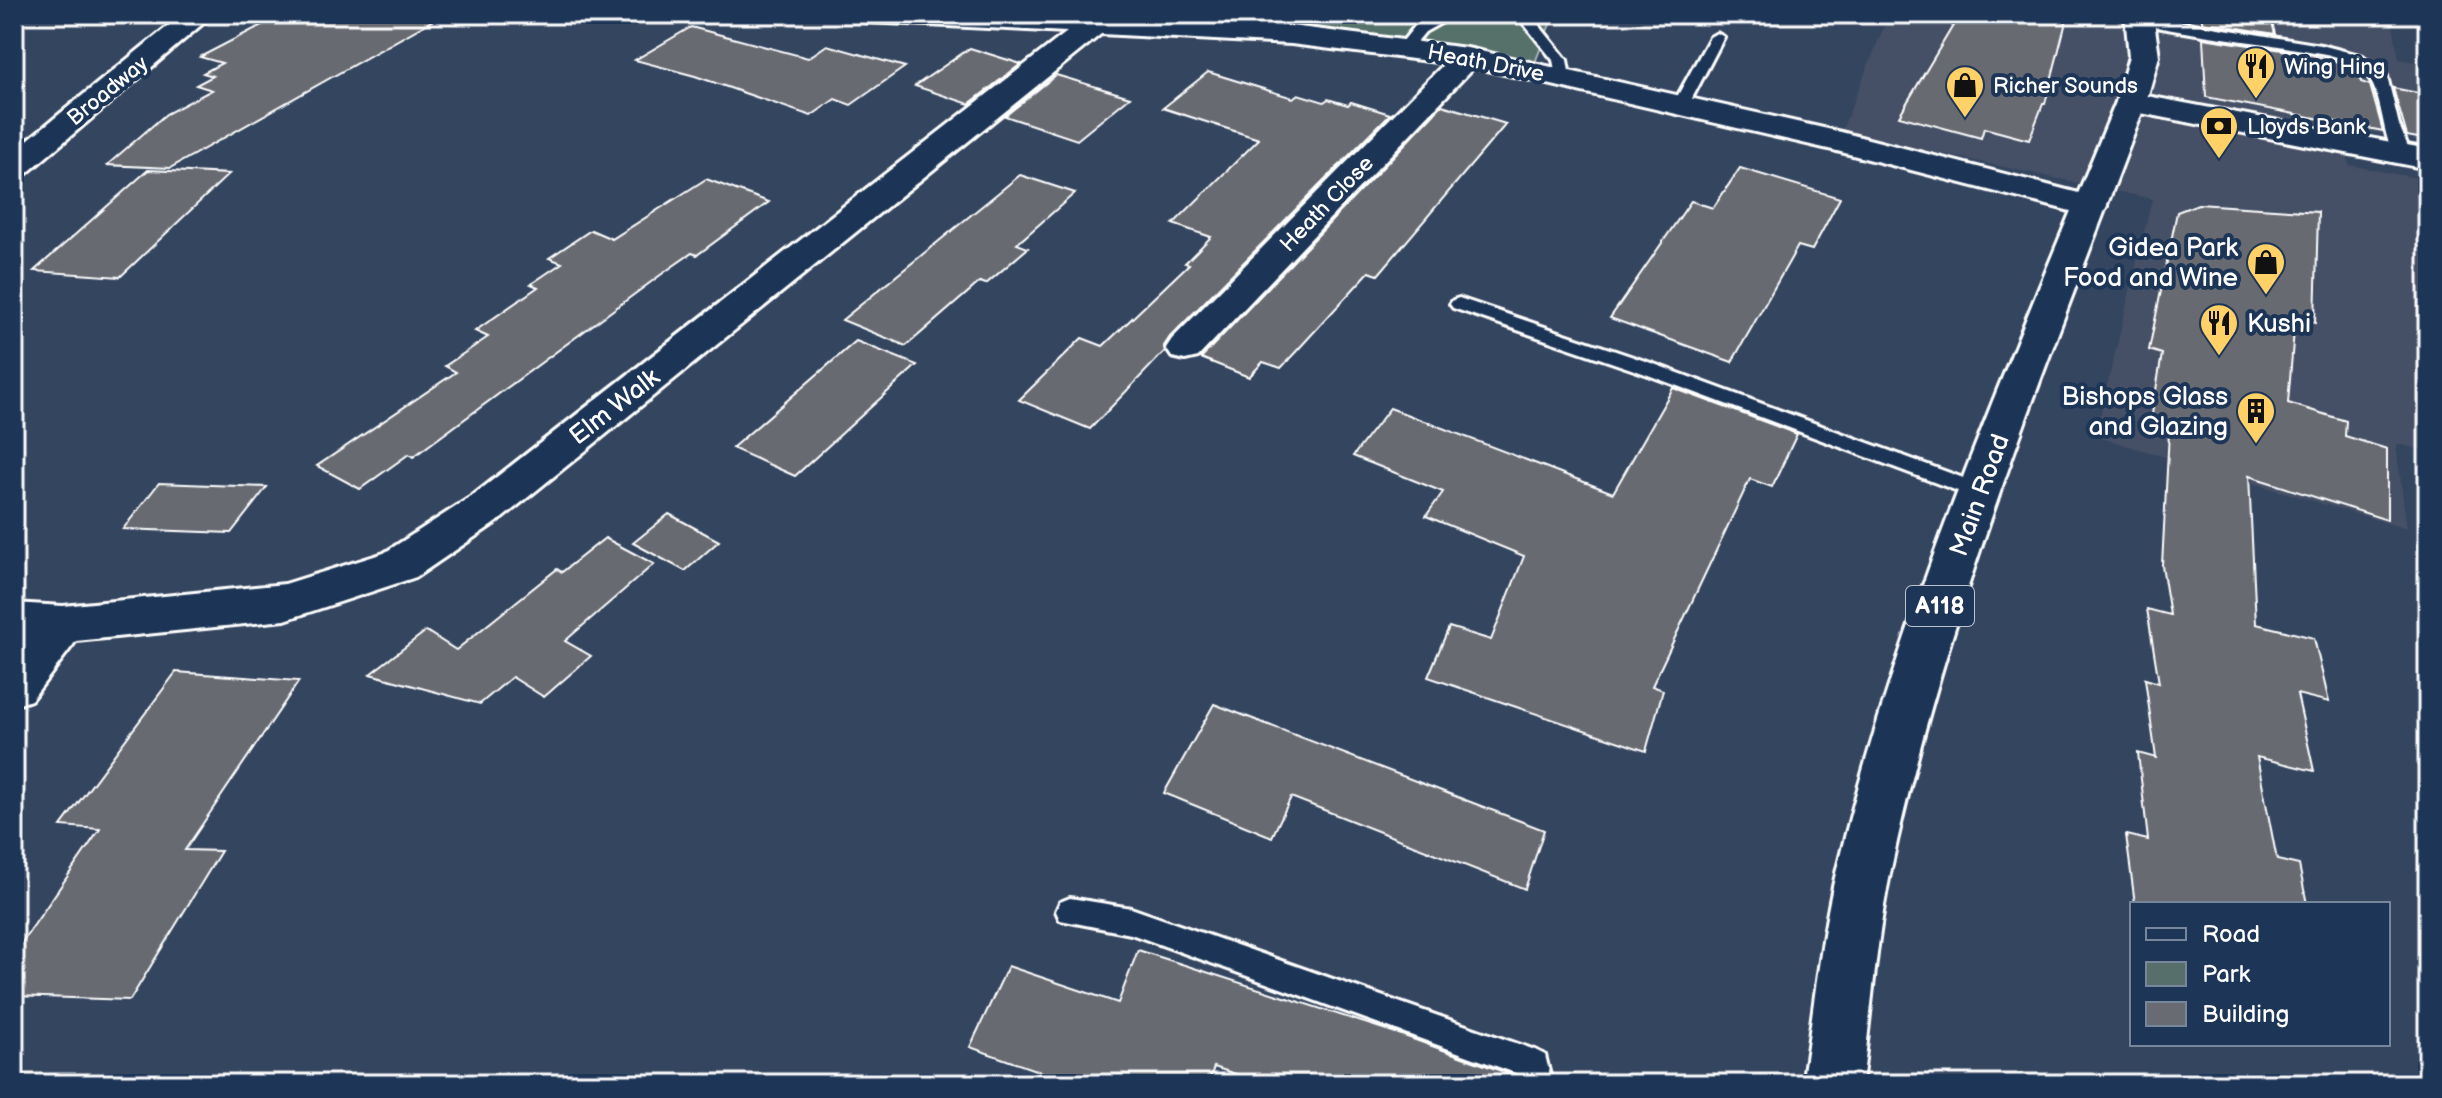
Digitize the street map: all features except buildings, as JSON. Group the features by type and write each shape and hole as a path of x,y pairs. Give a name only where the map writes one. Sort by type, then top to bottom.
{"street":[{"name":"Broadway","path":"14,167 200,14"},
{"name":"Heath Drive","path":"868,14 1291,35 1405,47 1562,77 1841,142 2090,206"},
{"name":"Main Road","path":"1832,1084 1867,857 1898,733 1978,491 2131,102 2144,56 2139,16"},
{"name":"Elm Walk","path":"63,624 285,602 400,565 486,508 1092,27"},
{"name":"Heath Close","path":"1185,348 1467,57"},
{"path":"2131,102 2415,157"},
{"path":"14,621 63,624"},
{"path":"14,686 63,624"}],"lane":[{"path":"1405,47 1420,29 1450,14"},
{"path":"1523,14 1560,60 1562,77"},
{"path":"2139,16 2321,49 2358,59 2380,76 2391,125 2415,157"},
{"path":"1680,106 1717,37"},
{"path":"1459,304 1647,368 1978,491"},
{"path":"1070,911 1131,921 1535,1065 1537,1084"}],"shaded area":[{"path":"1889,14 2391,14 2399,59 2428,64 2428,142 2346,128 2349,165 2428,180 2428,451 2396,444 2407,529 2095,436 2152,199 1841,132"}],"green space":[{"path":"868,14 1554,14 1532,70 1291,35"}],"place":[{"name":"Wing Hing","path":"2256,100"},
{"name":"Richer Sounds","path":"1965,119"},
{"name":"Lloyds Bank","path":"2219,160"},
{"name":"Gidea Park Food and Wine","path":"2266,296"},
{"name":"Kushi","path":"2219,357"},
{"name":"Bishops Glass and Glazing","path":"2256,445"}]}
